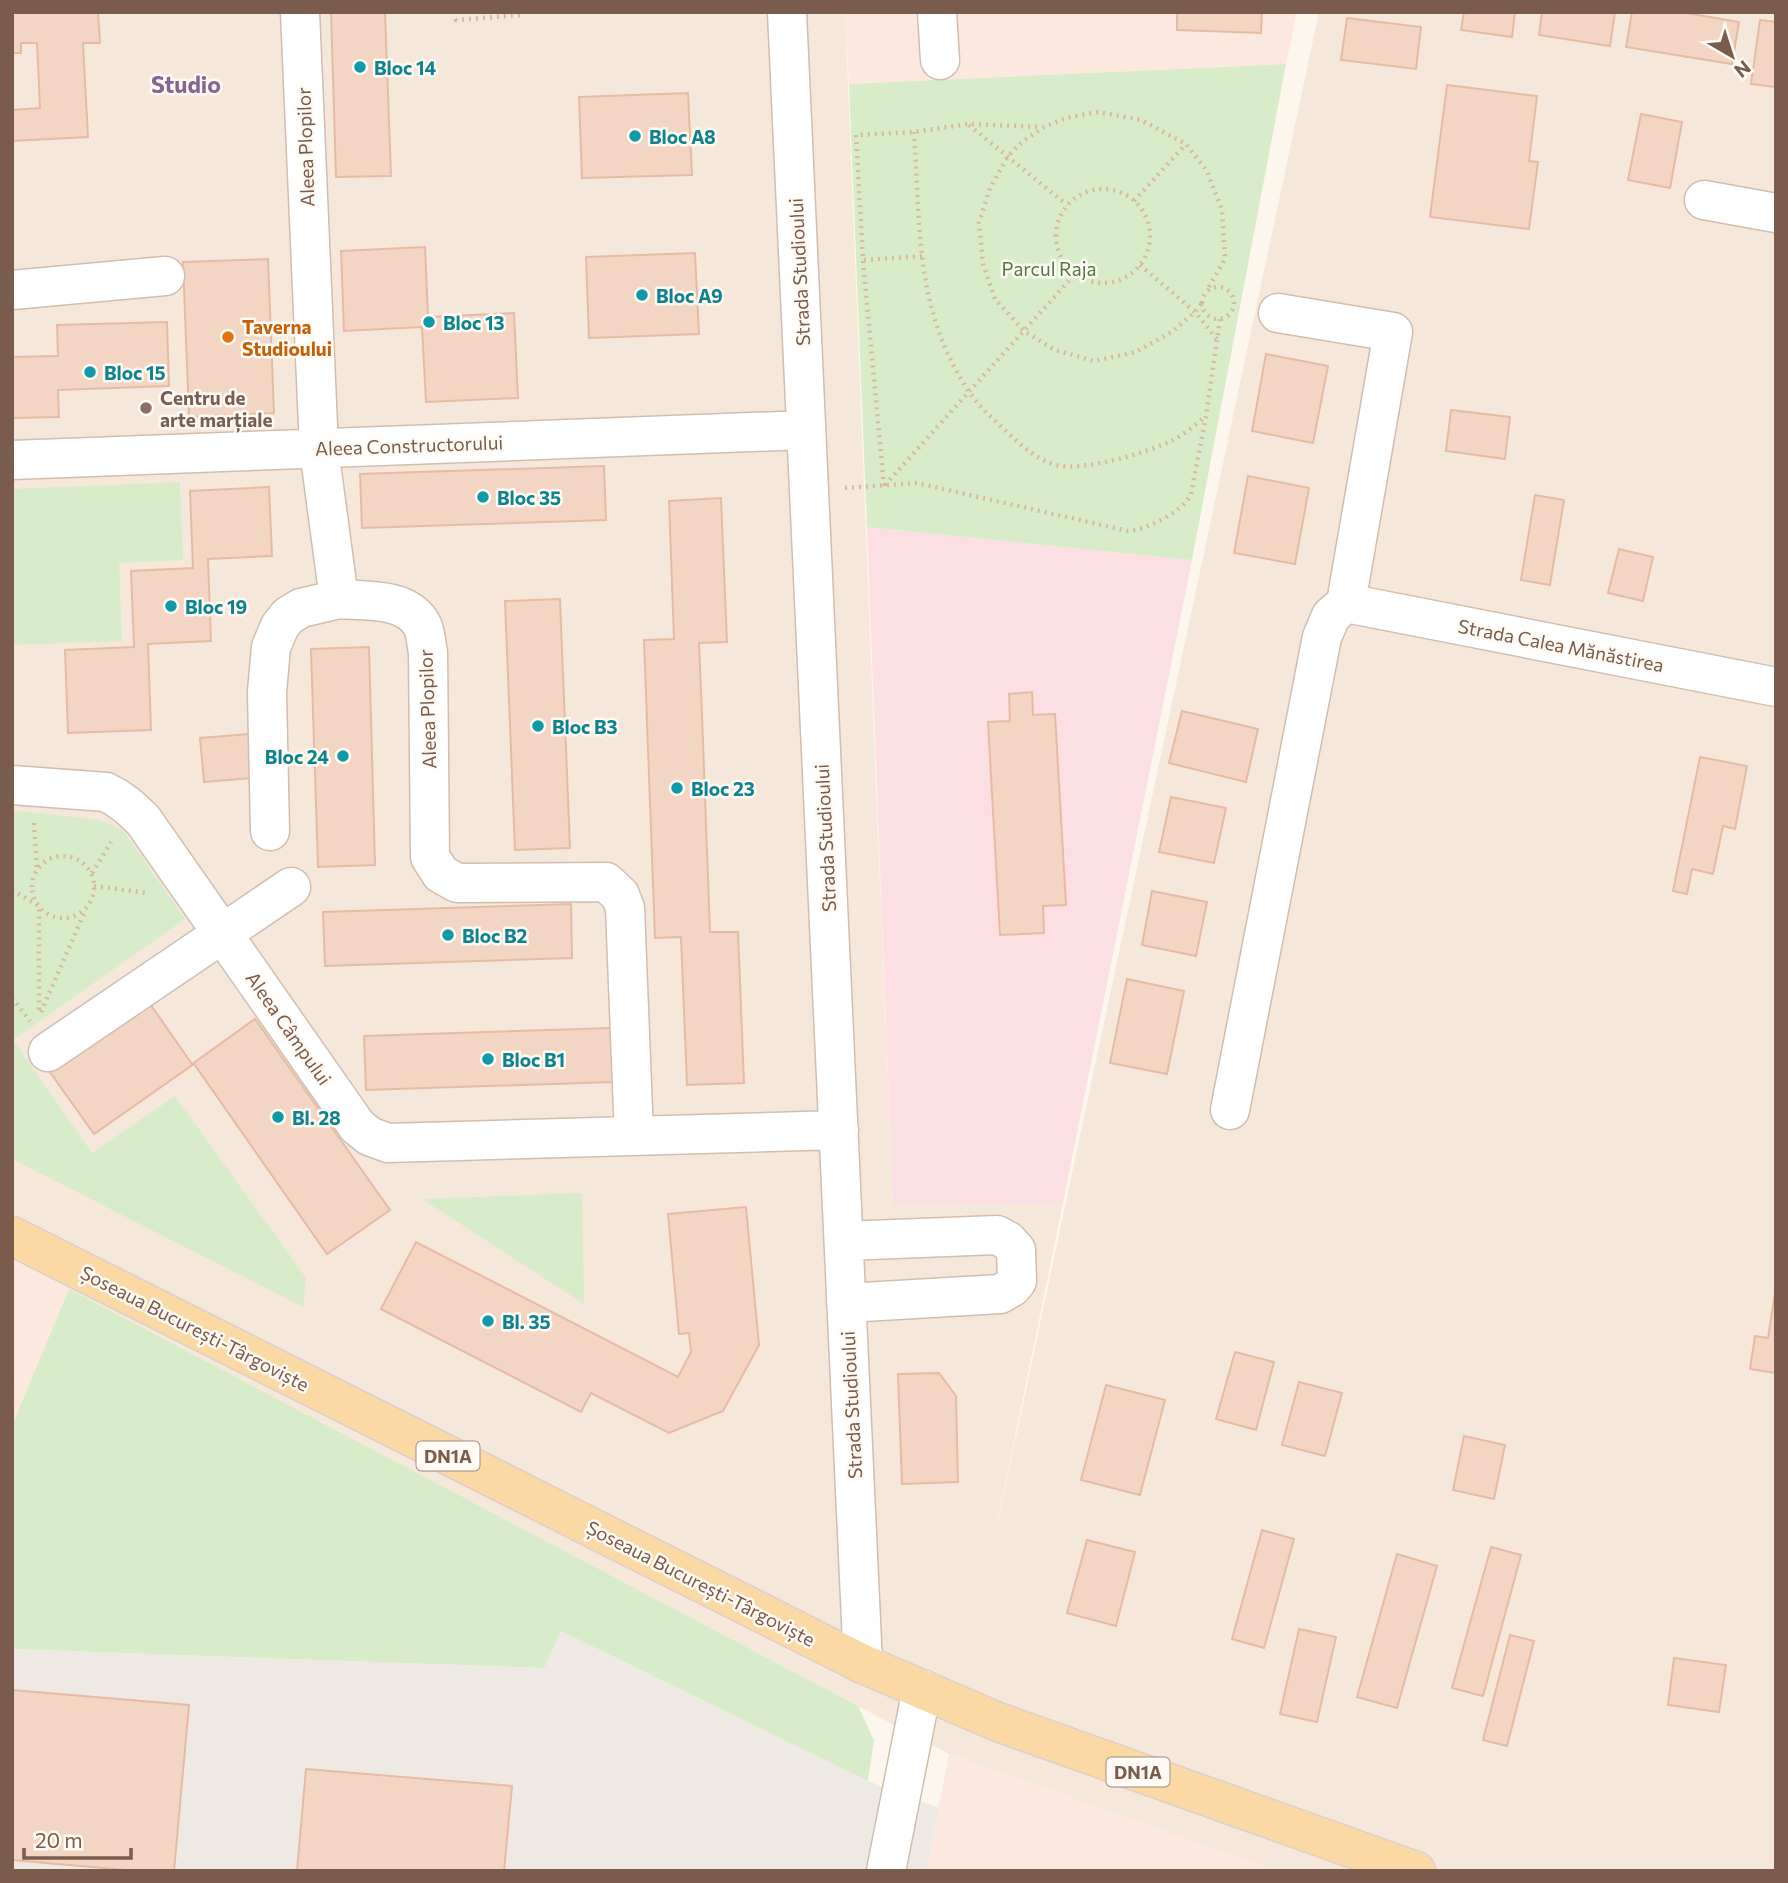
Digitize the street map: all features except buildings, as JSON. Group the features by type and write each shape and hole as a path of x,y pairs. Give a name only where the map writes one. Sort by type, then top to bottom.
{"main road":[{"name":"Șoseaua București-Târgoviște","path":"19,1249 863,1664 998,1723 1416,1871"}],"street":[{"name":"Aleea Plopilor","path":"300,12 318,449 339,599 403,607 422,625 428,652 430,857 441,874 457,883 606,882 620,895 625,908 634,1136"},
{"name":"Strada Studioului","path":"787,12 863,1664"},
{"path":"937,12 940,60"},
{"path":"1704,200 1776,213"},
{"path":"12,290 165,276"},
{"path":"1230,1110 1322,637 1331,616 1346,603 1394,332 1278,313"},
{"name":"Aleea Constructorului","path":"12,460 806,430"},
{"path":"270,831 267,692 271,647 280,626 288,616 301,608 339,599"},
{"name":"Strada Calea Mănăstirea","path":"1346,603 1776,687"},
{"name":"Aleea Câmpului","path":"22,786 106,792 120,798 143,820 357,1126 369,1136 388,1143 839,1130"},
{"path":"40,1038 223,933 291,887"},
{"path":"844,1241 997,1236 1008,1241 1016,1250 1017,1281 1000,1294 846,1303"},
{"path":"886,1871 922,1689"}],"path":[{"path":"456,12 456,20 521,15"},
{"path":"1098,112 1140,120 1186,144 1208,171 1222,210 1225,259 1195,312 1174,331 1136,352 1094,360 1055,350 1024,331 995,299 983,264 979,223 990,188 1008,156 1022,142 1044,127 1066,117 1098,112"},
{"path":"968,124 1067,205"},
{"path":"884,486 863,260 856,135 914,132 968,124 1044,127"},
{"path":"914,132 922,256 930,302 949,356 981,407 1026,450 1042,460 1060,466 1104,462 1151,450 1176,439 1206,416"},
{"path":"1135,201 1186,144"},
{"path":"1108,189 1135,201 1143,212 1150,239 1140,265 1129,275 1115,281 1100,283 1075,274 1062,260 1057,246 1056,232 1067,205 1086,192 1108,189"},
{"path":"863,260 922,256"},
{"path":"1140,265 1195,312 1217,340"},
{"path":"884,486 1075,274"},
{"path":"1201,304 1205,314 1214,319 1220,319 1232,310 1234,305 1227,290 1217,287 1208,290"},
{"path":"884,486 917,483 1128,531 1135,531 1178,510 1191,495 1220,319"},
{"path":"22,786 37,869"},
{"path":"59,856 72,857 83,863 92,873 94,886 92,899 39,1017 39,906 33,895 32,881 37,869 47,860 59,856"},
{"path":"12,890 39,906 48,915 61,918 74,916 85,910"},
{"path":"12,998 40,1038"}],"shaded area":[{"path":"12,12 845,12 893,1206 1063,1203 990,1559 1319,12 1776,12 1776,1871 1275,1871 949,1754 12,1259"},
{"path":"845,12 1297,12 1286,64 849,84"},
{"path":"867,527 1192,560 1063,1203 893,1206"},
{"path":"12,1259 69,1289 12,1431"},
{"path":"561,1631 868,1781 939,1808 926,1871 12,1871 12,1649 543,1668"},
{"path":"949,1754 1275,1871 926,1871"}],"green space":[{"name":"Parcul Raja","path":"1286,64 1192,560 867,527 849,84"},
{"path":"180,482 183,560 119,563 122,641 12,645 12,489"},
{"path":"12,810 99,820 123,830 185,919 13,1040 92,1153 175,1096 306,1278 303,1307 12,1159"},
{"path":"582,1193 584,1304 422,1199"},
{"path":"69,1289 858,1706 874,1740 868,1781 561,1631 544,1668 12,1649 12,1426"}],"place":[{"name":"Bloc 14","path":"360,67"},
{"name":"Bloc A8","path":"635,136"},
{"name":"Bloc A9","path":"642,295"},
{"name":"Bloc 13","path":"429,322"},
{"name":"Taverna Studioului","path":"228,337"},
{"name":"Bloc 15","path":"90,372"},
{"name":"Centru de arte marțiale","path":"146,408"},
{"name":"Bloc 35","path":"483,497"},
{"name":"Bloc 19","path":"171,606"},
{"name":"Bloc B3","path":"538,726"},
{"name":"Bloc 24","path":"343,756"},
{"name":"Bloc 23","path":"677,788"},
{"name":"Bloc B2","path":"448,935"},
{"name":"Bloc B1","path":"488,1059"},
{"name":"Bl. 28","path":"278,1117"},
{"name":"Bl. 35","path":"488,1321"}],"district":[{"name":"Studio","path":"186,84"}]}
